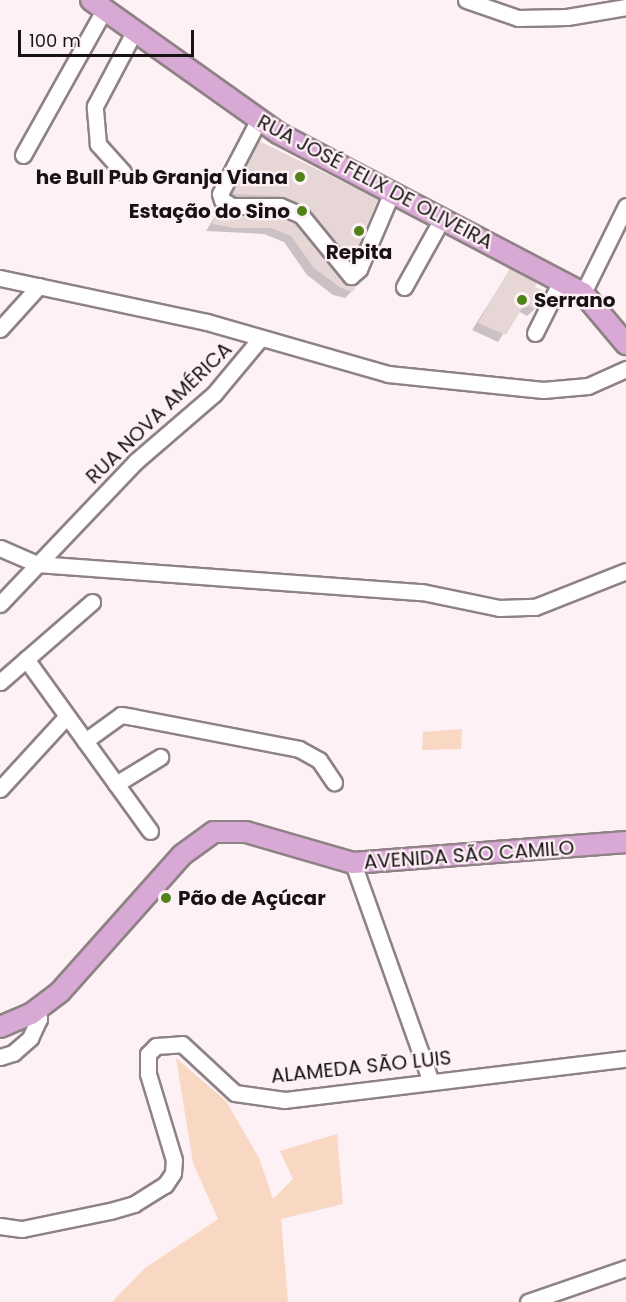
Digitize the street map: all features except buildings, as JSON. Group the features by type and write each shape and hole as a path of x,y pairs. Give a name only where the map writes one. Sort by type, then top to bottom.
{"main road":[{"name":"RUA JOSÉ FELIX DE OLIVEIRA","path":"97,5 258,121 583,293 626,345"},
{"name":"AVENIDA SÃO CAMILO","path":"0,1027 38,1009 91,961 182,855 214,832 230,829 246,832 353,863 626,842"}],"street":[{"path":"466,0 518,18 537,19 626,7"},
{"path":"23,155 97,5"},
{"path":"123,172 98,144 95,106 134,32"},
{"path":"258,121 220,194 222,200 232,206 280,206 296,212 351,276 359,269 392,192"},
{"path":"583,293 626,206"},
{"path":"404,287 443,217"},
{"name":"RUA NOVA AMÉRICA","path":"0,278 207,322 259,340 214,394 135,462 0,604"},
{"path":"535,333 561,281"},
{"path":"0,329 39,286"},
{"path":"259,340 388,374 503,387 574,388 626,369"},
{"path":"0,548 37,564 422,592 514,608 535,607 626,571"},
{"path":"0,682 92,602"},
{"path":"26,659 150,831"},
{"path":"85,741 121,715 134,717 299,749 319,760 334,782"},
{"path":"0,789 67,716"},
{"path":"116,784 160,757"},
{"path":"353,863 431,1082"},
{"path":"0,1057 13,1053 30,1038 39,1019 38,1009"},
{"name":"ALAMEDA SÃO LUIS","path":"0,1226 22,1229 111,1211 134,1204 165,1185 173,1173 174,1160 148,1074 148,1054 156,1046 182,1044 230,1090 254,1098 285,1100 626,1059"},
{"path":"528,1302 626,1268"}],"shaded area":[{"path":"462,729 461,749 422,750 423,732"},
{"path":"176,1058 226,1101 259,1158 273,1199 293,1179 280,1151 337,1134 343,1204 281,1219 288,1302 112,1302 145,1268 218,1219 193,1163"}],"place":[{"name":"he Bull Pub Granja Viana","path":"300,177"},
{"name":"Estação do Sino","path":"302,211"},
{"name":"Repita","path":"359,231"},
{"name":"Serrano","path":"522,300"},
{"name":"Pão de Açúcar","path":"166,898"}]}
